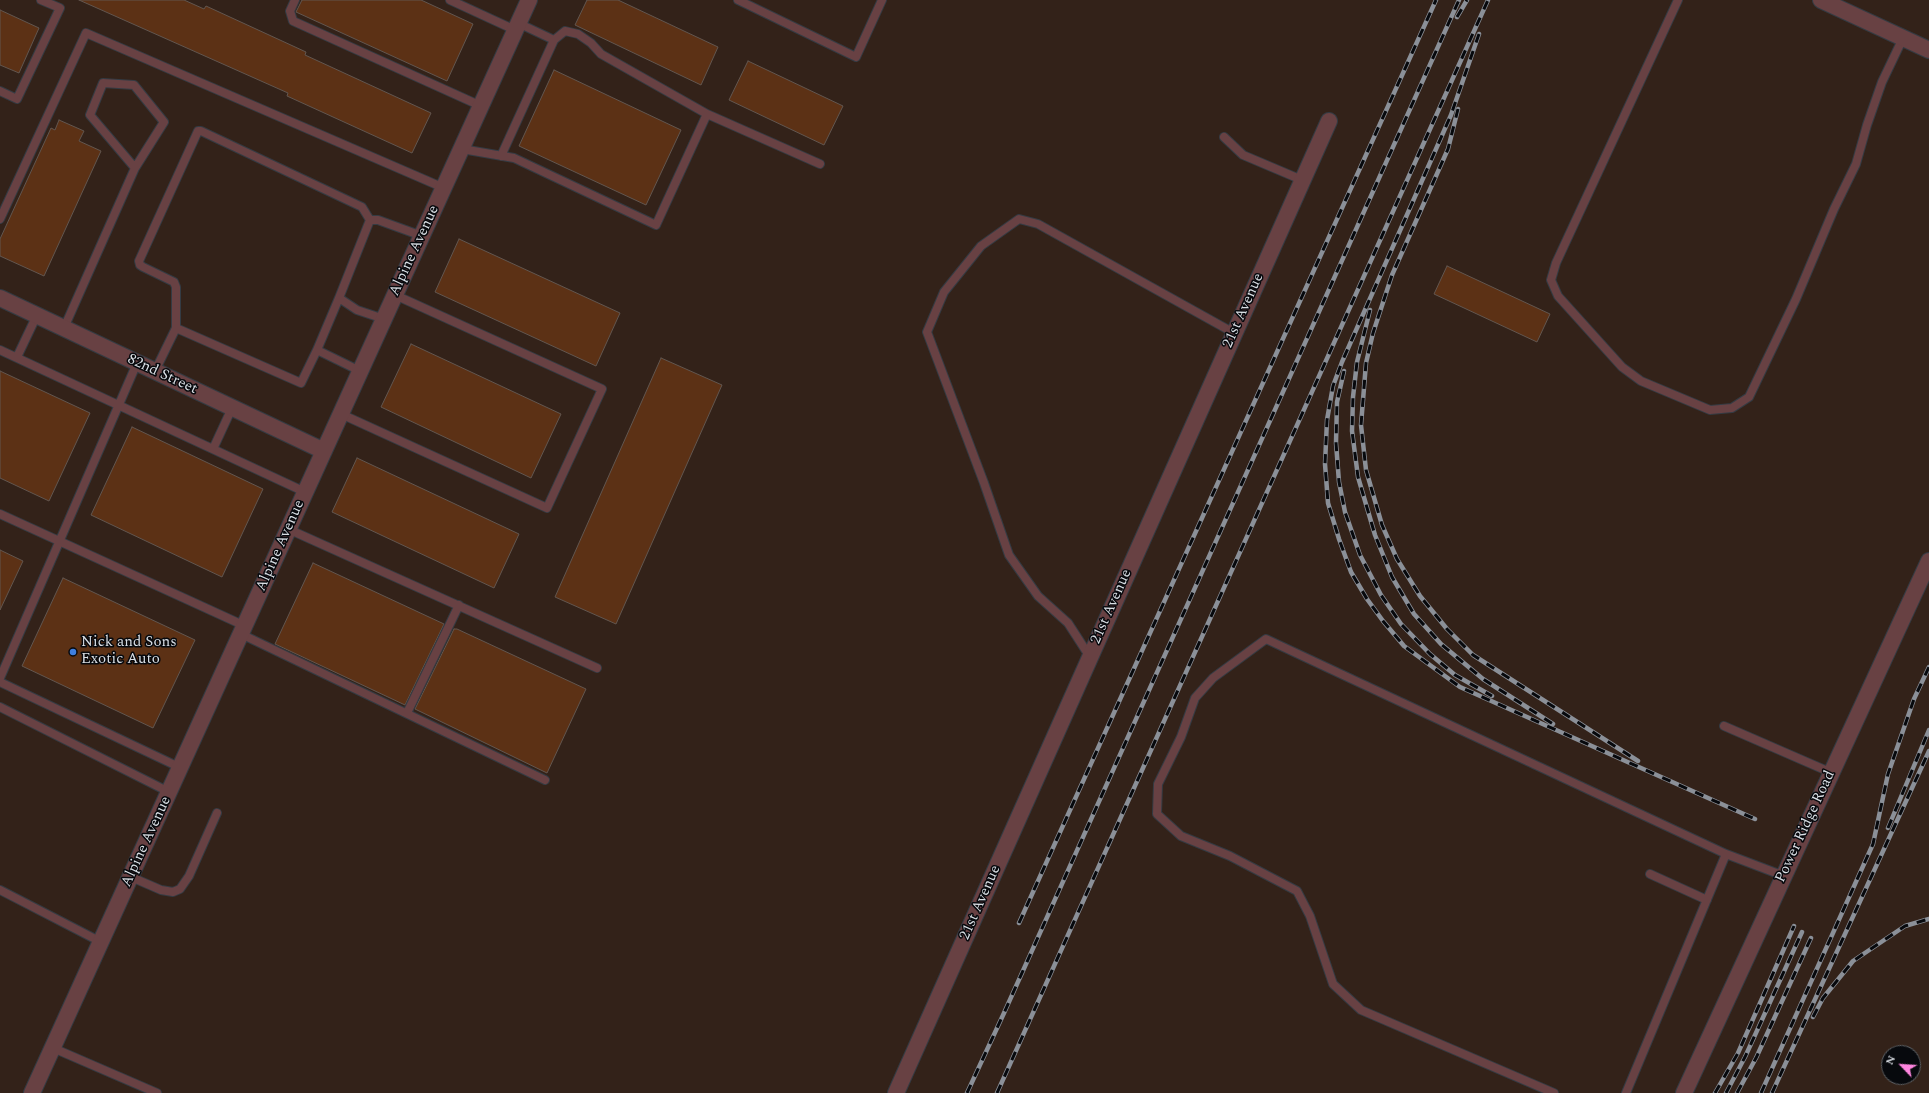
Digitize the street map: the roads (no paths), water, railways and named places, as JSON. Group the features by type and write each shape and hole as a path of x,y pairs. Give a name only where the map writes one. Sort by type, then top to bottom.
{"street":[{"name":"Alpine Avenue","path":"32,1093 529,0"},
{"path":"1821,0 1929,50"},
{"name":"21st Avenue","path":"896,1093 1329,120"},
{"name":"82nd Street","path":"0,298 324,451"},
{"name":"Power Ridge Road","path":"1684,1093 1929,562"}],"lane":[{"path":"0,91 17,99 60,8 41,0"},
{"path":"295,0 290,11 293,21 481,106"},
{"path":"450,0 554,40"},
{"path":"738,0 856,57 882,0"},
{"path":"1678,0 1556,263 1551,280 1558,296 1622,367 1641,381 1710,410 1732,408 1749,396 1796,300 1834,209 1856,164 1867,125 1882,82 1903,38"},
{"path":"501,156 554,40 566,31 578,34 591,43 601,54 707,114 820,164"},
{"path":"0,219 86,33 444,188"},
{"path":"64,328 135,168 164,122 134,85 103,83 90,115 135,168"},
{"path":"462,149 514,158 656,225 707,114"},
{"path":"155,371 176,328 176,286 174,282 140,265 139,261 198,131 201,131 362,207 370,220"},
{"path":"1224,137 1243,156 1302,180"},
{"path":"1090,657 1068,623 1038,596 1008,555 984,483 927,332 944,292 981,246 1019,219 1038,224 1234,333"},
{"path":"370,220 378,220 422,236"},
{"path":"176,328 301,383 317,350 370,220"},
{"path":"341,414 547,508 602,389 395,294"},
{"path":"339,298 357,310 384,319"},
{"path":"17,357 37,315"},
{"path":"0,350 119,404 305,492"},
{"path":"317,350 360,371"},
{"path":"0,678 137,363"},
{"path":"213,449 232,408"},
{"path":"0,514 243,630 407,713 545,780"},
{"path":"288,529 596,668"},
{"path":"407,713 459,605"},
{"path":"1554,1093 1361,1010 1333,984 1310,916 1297,891 1230,856 1181,836 1157,814 1158,784 1181,738 1195,698 1213,678 1266,638 1726,854 1784,876"},
{"path":"0,682 181,768"},
{"path":"0,707 170,792"},
{"path":"1724,726 1832,773"},
{"path":"131,876 161,890 173,892 180,889 189,876 217,813"},
{"path":"1626,1093 1726,854"},
{"path":"1650,874 1707,900"},
{"path":"0,890 101,942"},
{"path":"53,1048 157,1093"}],"railway":[{"path":"1019,923 1436,0"},
{"path":"967,1093 1459,0"},
{"path":"1457,17 1467,0"},
{"path":"997,1093 1488,0"},
{"path":"1479,34 1451,115 1342,362 1333,386 1327,420 1325,464 1328,503 1339,539 1351,572 1367,599 1383,621 1404,646 1460,687 1755,819"},
{"path":"1458,109 1448,149 1392,275 1373,333 1366,363 1361,425 1366,470 1382,525 1397,559 1420,596 1447,629 1473,655 1638,761"},
{"path":"1370,310 1357,362 1353,397 1352,431 1358,477 1375,535 1392,577 1414,614 1441,644 1483,679 1553,724"},
{"path":"1344,371 1337,402 1336,443 1339,482 1345,512 1360,555 1381,595 1401,624 1430,654 1455,675 1492,696"},
{"path":"1761,1093 1873,844 1888,774 1914,699 1929,667"},
{"path":"1888,828 1929,730"},
{"path":"1772,1093 1929,751"},
{"path":"1813,1017 1823,998 1853,961 1905,926 1929,919"},
{"path":"1715,1093 1738,1053 1794,926"},
{"path":"1726,1093 1745,1057 1802,932"},
{"path":"1737,1093 1756,1058 1811,938"}],"place":[{"name":"Nick and Sons Exotic Auto","path":"73,652"}]}
